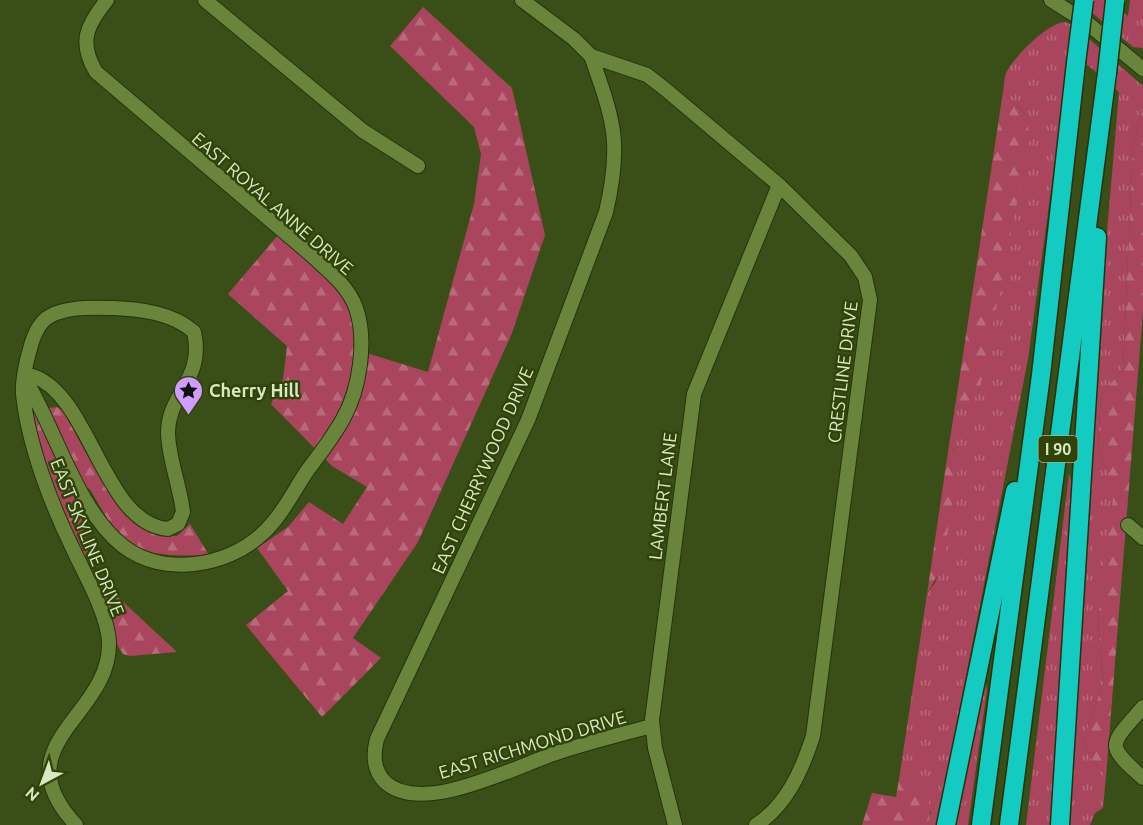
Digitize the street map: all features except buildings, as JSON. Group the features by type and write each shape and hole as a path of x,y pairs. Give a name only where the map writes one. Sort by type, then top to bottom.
{"highway":[{"name":"I 90","path":"981,825 1041,375 1084,0"},
{"name":"I 90","path":"1009,825 1115,0"},
{"name":"I 90","path":"1060,825 1100,192 1102,115"},
{"path":"946,825 1007,526 1041,375"}],"street":[{"name":"EAST ROYAL ANNE DRIVE","path":"25,379 50,425 82,494 103,526 122,545 137,554 155,561 180,565 211,561 232,552 263,533 344,417 353,395 361,338 357,310 346,289 309,253 96,72 87,53 87,33 91,21 107,0"},
{"path":"205,0 363,131 418,166"},
{"name":"CRESTLINE DRIVE","path":"522,0 574,39 591,56 647,75 778,185 859,265 865,277 870,300 813,736 799,775 784,799 756,825"},
{"path":"1051,0 1097,29 1143,69"},
{"name":"EAST CHERRYWOOD DRIVE","path":"388,785 375,765 377,739 528,420 606,212 613,181 616,145 609,106 591,56"},
{"name":"LAMBERT LANE","path":"675,825 655,748 652,726 694,394 778,185"},
{"name":"EAST SKYLINE DRIVE","path":"25,379 33,376 38,378 65,401 107,478 135,511 163,529 178,524 183,512 168,433 175,404 195,364 198,349 194,332 185,324 162,315 115,308 68,310 49,316 39,326 28,355 22,392 37,456 54,507 103,618 109,639 108,659 94,688 44,758 45,777 52,796 71,824"},
{"path":"1128,525 1143,538"},
{"path":"1143,707 1117,738 1114,747 1118,756 1143,778"},
{"name":"EAST RICHMOND DRIVE","path":"388,785 402,792 416,795 444,792 559,752 652,726"}],"green space":[{"path":"1077,0 1110,0 1128,16 1130,0 1143,0 1143,48 1133,47"},
{"path":"423,7 512,88 545,235 512,333 418,542 353,638 381,658 322,717 246,625 288,591 257,548 288,527 309,502 343,524 367,487 332,466 271,404 283,379 287,346 228,294 279,234 322,270 344,296 352,312 357,350 428,372 474,204 481,154 474,127 390,46"},
{"path":"1065,22 1073,25 1143,86 1143,106 1133,145 1123,368 1101,396 1098,445 1105,466 1116,483 1098,618 1103,684 1083,741 1091,758 1106,776 1103,808 1095,813 1090,825 1067,825 1093,395 1119,92 1070,50 1028,359 937,825 928,825 931,812 900,773 927,594 936,581 956,452 949,445 955,407 968,405 1025,114 1003,92 1005,77 1010,66 1023,50 1049,28"},
{"path":"1003,92 1025,114 1030,137 979,393 968,405 955,407"},
{"path":"1143,106 1143,311 1106,776 1091,758 1083,741 1103,684 1098,618 1115,483 1105,466 1098,445 1101,396 1123,368 1133,145"},
{"path":"57,407 63,411 103,482 130,517 144,529 158,535 177,536 190,524 209,555 160,554 137,547 117,532 89,488 78,502 93,574 177,652 130,656 123,654 119,648 39,454 33,410"},
{"path":"949,445 956,452 959,462 942,567 927,594"},
{"path":"1069,474 1073,485 1055,825 1026,825"},
{"path":"985,678 987,690 968,825 954,825"},
{"path":"900,773 915,781 926,793 930,808 928,825 862,825 872,793 896,797"}],"place":[{"name":"Cherry Hill","path":"188,416"}]}
